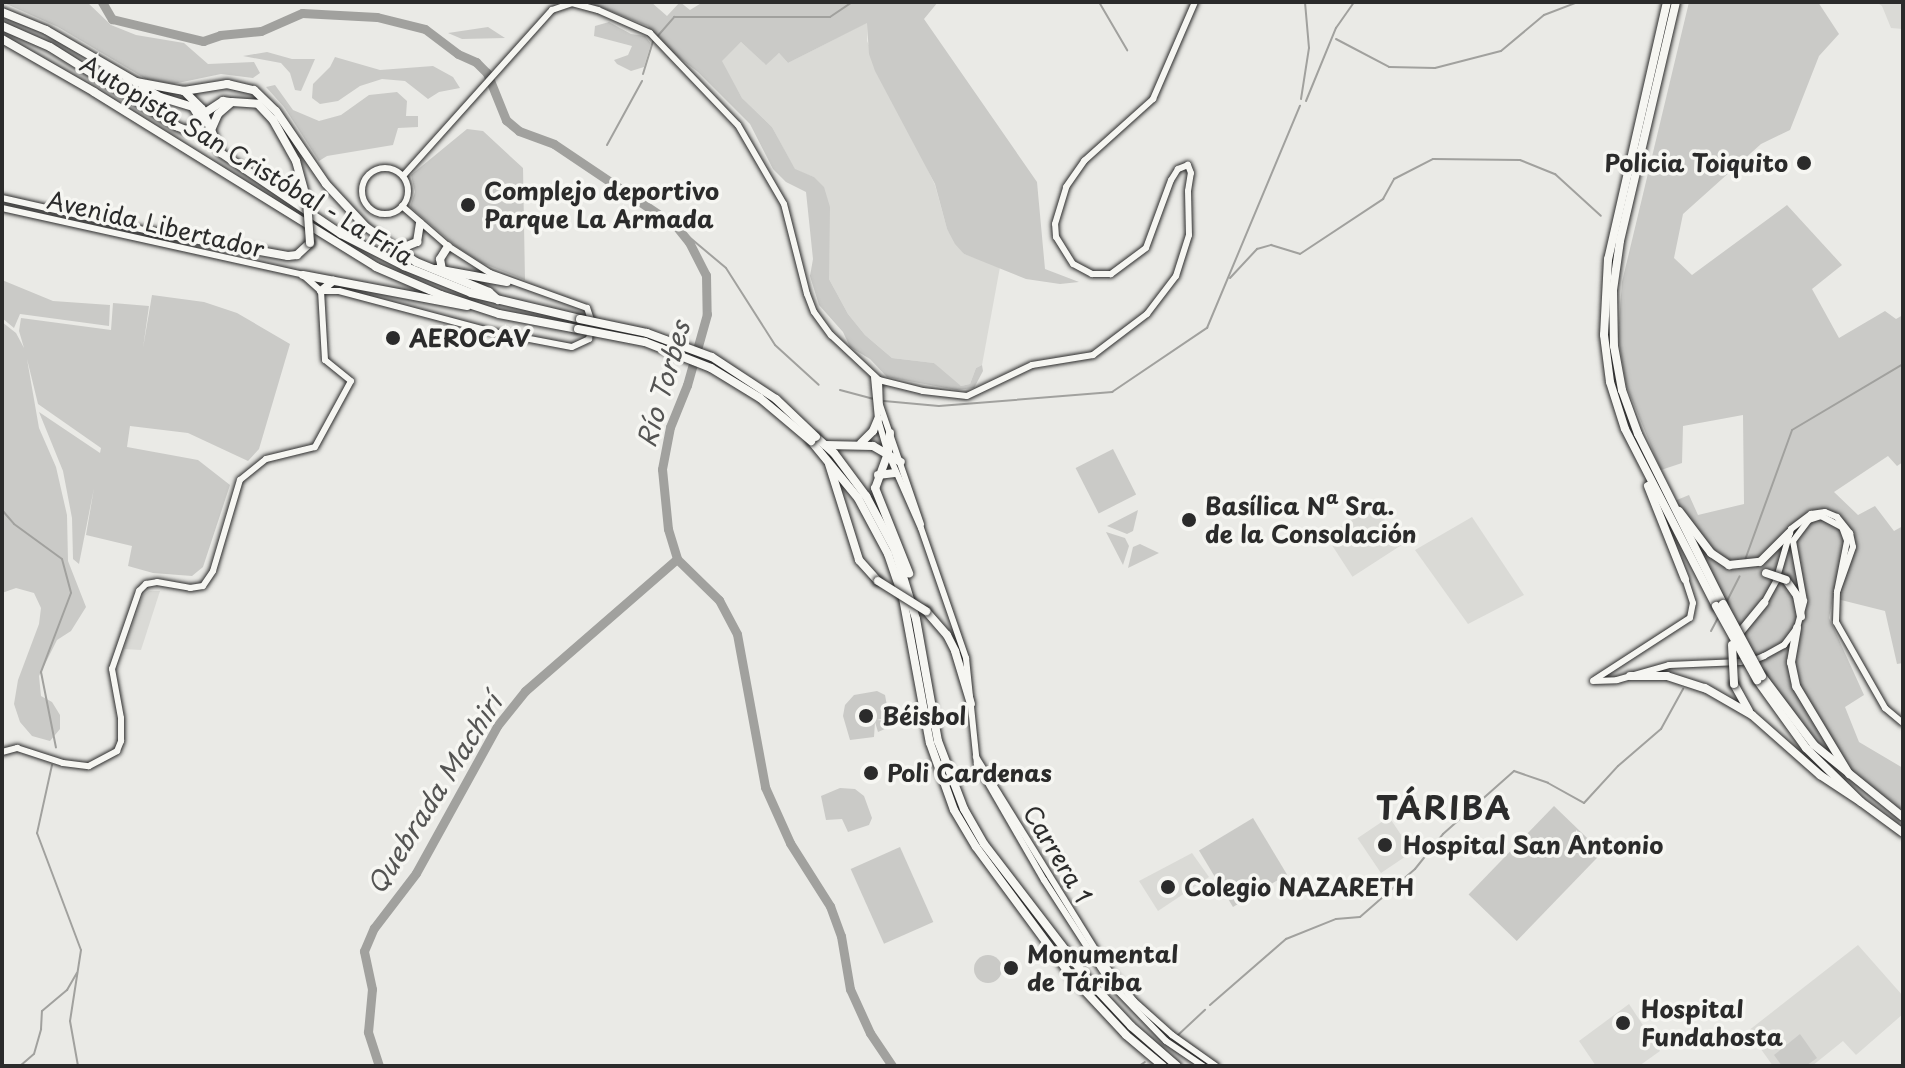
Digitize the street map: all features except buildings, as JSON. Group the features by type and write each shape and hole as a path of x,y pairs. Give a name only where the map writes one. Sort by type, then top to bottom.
{"highway":[{"path":"1667,2 1613,231 1604,284 1604,335 1610,382 1685,579"},
{"path":"1676,2 1620,241 1613,309 1614,346 1622,390 1661,485 1719,605"},
{"name":"Autopista San Cristóbal - La Fría","path":"2,12 46,30 136,82 184,91 234,84 254,90 267,99 326,184 366,227 397,250 431,269 489,292 498,300 645,342 711,368 760,398 825,445 866,496 889,538 903,574 919,637 938,741 954,790 977,832 1089,981 1131,1026 1177,1066"},
{"path":"2,26 50,47 182,129 194,128 202,115 223,101 258,104 273,120 296,161 307,201 310,243 297,255 288,256 149,231"},
{"name":"Autopista San Cristóbal - La Fría","path":"2,39 94,92 376,267 474,305 579,324"},
{"path":"136,82 160,97 193,107 202,115"},
{"path":"184,91 202,115 221,153 331,229 404,266 498,300"},
{"path":"211,131 218,114 232,102"},
{"path":"397,250 417,242 420,223"},
{"path":"448,246 441,254 442,272 507,282"},
{"path":"303,275 456,307 474,305"},
{"path":"321,291 333,281"},
{"path":"861,443 878,419"},
{"path":"890,433 888,453 875,488 912,586 919,637"},
{"name":"Autopista San Cristóbal - La Fría","path":"814,439 858,498 897,578 930,743 954,810 976,847 1072,977 1126,1035 1163,1066"},
{"path":"825,445 861,443 888,453 901,462"},
{"path":"825,456 843,501 859,560 878,581 926,611 947,635 971,704"},
{"path":"1641,462 1760,678 1806,748 1861,802"},
{"path":"878,475 895,473"},
{"path":"1661,485 1711,553 1729,565 1786,580 1797,596 1801,617"},
{"path":"1729,565 1749,566 1760,562 1789,533"},
{"path":"1752,715 1734,684 1732,645 1764,603"},
{"path":"1797,628 1791,662 1796,686 1852,778"},
{"path":"1630,676 1667,676 1694,683 1752,715 1820,775 1903,833"},
{"path":"1760,678 1814,745 1903,817"}],"street":[{"path":"403,176 558,6 580,4 639,26 725,109 747,137 784,204 814,312 831,335 876,379 946,395 975,394 1032,365 1093,355 1128,331 1158,302 1176,276 1189,235 1188,191 1191,173 1188,165 1178,169 1171,180 1146,248 1111,274 1092,274 1073,264 1056,237 1055,224 1066,187 1084,161 1153,99 1195,2"},
{"path":"380,169 391,169 403,176 408,193 402,206 390,213 376,212 366,203 363,189 368,176 380,169"},
{"name":"Avenida Libertador","path":"2,198 149,231"},
{"path":"303,275 321,291 339,291 453,323 572,347 589,339 592,317 583,306 507,282 448,246 402,206"},
{"name":"Avenida Libertador","path":"2,208 303,275"},
{"path":"2,752 17,748 63,763 89,766 111,756 121,741 112,669 142,586 157,582 190,588 203,586 213,571 240,480 266,459 315,447 351,381 325,360 321,291"},
{"path":"876,379 878,419 888,453 921,528"},
{"path":"878,405 901,462 921,528"},
{"path":"1764,603 1776,581 1789,533 1799,522 1816,512 1832,513 1842,521 1853,547 1837,592"},
{"path":"1685,579 1693,603 1690,618 1597,682 1656,667 1727,664 1763,657 1784,645 1797,628 1804,590 1793,541 1800,529 1815,517 1831,519 1842,527 1846,536 1835,614 1840,632 1885,708 1903,723"},
{"name":"Carrera 1","path":"921,528 963,649 975,757 985,781 1111,984 1166,1041 1203,1066"},
{"name":"Carrera 1","path":"975,757 1107,968 1134,1001 1172,1035 1216,1066"}],"shaded area":[{"path":"2,2 87,2 111,25 136,35 184,43 208,64 254,62 260,73 253,78 221,74 173,84 146,79 58,27"},
{"path":"587,2 651,2 667,16 680,2 690,10 703,2 938,2 924,19 1037,182 1045,269 1079,282 1060,284 1026,279 964,254 955,244 947,229 935,184 875,71 869,54 867,23 788,63 779,53 766,65 741,42 722,61 742,98 772,127 795,169 814,177 824,187 830,207 829,279 848,314 865,335 892,358 934,363 961,386 970,384 976,368 982,365 983,371 974,388 957,390 887,377 870,359 850,347 843,332 819,305 810,276 813,259 806,192 786,182 773,169 750,124 698,72 660,43 648,26"},
{"path":"1689,2 1818,2 1839,34 1819,56 1790,130 1761,144 1683,214 1674,258 1692,275 1787,205 1842,265 1812,289 1839,338 1885,311 1896,319 1903,315 1903,462 1897,466 1888,456 1834,492 1858,515 1875,506 1894,531 1903,526 1903,663 1897,664 1885,611 1833,598 1829,618 1864,695 1845,707 1859,742 1903,768 1903,805 1900,809 1821,747 1786,705 1756,660 1672,502 1689,495 1698,515 1744,504 1743,415 1683,426 1682,463 1661,470 1626,385 1618,336 1622,282"},
{"path":"1876,2 1903,2 1903,29 1891,28 1882,6"},
{"path":"609,22 631,34 645,36 651,44 644,67 631,71 617,64 614,60 628,55 632,46 594,36 595,26"},
{"path":"868,22 867,41 935,185 947,229 964,254 1000,267 982,365 976,368 970,384 961,386 954,382 934,363 892,358 865,335 848,314 829,279 828,229 814,177 795,170 772,127 742,98 721,61 741,42 765,64 779,53 788,63"},
{"path":"488,27 505,38 462,39 448,33"},
{"path":"267,52 292,59 315,59 301,91 295,90 290,73 281,63 243,56"},
{"path":"335,57 380,70 433,66 453,77 460,88 439,92 428,99 405,81 382,79 360,86 338,101 320,104 312,98 313,84 330,67"},
{"path":"275,85 293,110 319,121 341,115 369,95 397,92 407,101 406,116 418,116 418,127 398,128 393,145 327,156 319,161 284,107 266,87"},
{"name":"Complejo deportivo Parque La Armada","path":"467,129 483,131 523,168 525,280 482,263 457,247 410,207 415,192 411,175"},
{"path":"2,280 53,301 110,305 109,326 20,314 14,328 2,318"},
{"path":"152,295 204,302 237,313 290,344 259,449 248,461 188,433 130,426 127,447 198,460 230,485 203,567 192,576 153,573 128,566 132,546 86,535 94,488 79,564 73,559 72,518 63,471 39,412 100,453 101,448 38,404 27,359 39,428 56,467 67,515 68,561 86,607 71,631 57,640 39,676 41,696 52,702 60,715 60,729 50,741 32,736 20,722 14,704 18,680 39,624 41,608 34,593 16,588 2,593 2,322 16,333 24,348 19,331 21,318 111,330 113,303 149,306 143,348"},
{"path":"1113,449 1136,494 1099,514 1076,468"},
{"path":"1375,505 1401,545 1352,577 1326,537"},
{"path":"1138,510 1133,531 1127,534 1107,526"},
{"path":"1472,517 1524,595 1468,624 1415,550"},
{"path":"1106,532 1125,538 1129,546 1123,565"},
{"path":"1140,544 1159,553 1128,568 1133,547"},
{"path":"149,591 160,591 141,650 124,649 143,595"},
{"name":"Béisbol","path":"877,691 885,695 889,717 877,720 886,721 887,728 878,732 875,722 874,737 850,740 843,716 845,705 854,695"},
{"name":"Béisbol","path":"840,788 855,789 864,796 872,818 869,825 848,832 842,819 826,820 821,796"},
{"path":"1554,806 1602,853 1517,941 1469,894"},
{"name":"Hospital San Antonio","path":"1389,817 1412,852 1381,873 1357,838"},
{"path":"1253,818 1287,875 1233,907 1199,850"},
{"path":"900,847 933,922 884,944 851,869"},
{"name":"Colegio NAZARETH","path":"1192,853 1209,877 1158,911 1139,881"},
{"path":"1858,945 1903,996 1903,1014 1856,1055 1843,1041 1812,1066 1773,1066 1748,1031"},
{"path":"988,955 998,959 1002,969 998,979 988,983 978,979 974,969 978,959"},
{"name":"Hospital Fundahosta","path":"1629,1004 1660,1051 1639,1066 1596,1066 1579,1041"},
{"path":"1800,1034 1817,1058 1806,1066 1782,1066 1774,1055"}],"waterway":[{"name":"Río Torbes","path":"102,2 112,19 203,41 220,35 261,31 302,13 377,17 425,29 458,54 476,62 487,73 506,120 519,131 554,144 676,226 689,242 706,275 707,314 687,385 670,427 662,469 668,529 677,559 719,600 737,634 765,787 790,843 830,906 841,936 850,989 870,1033 892,1066"},
{"path":"656,38 674,17 830,17 852,2"},
{"path":"1099,2 1127,50"},
{"path":"1301,99 1309,48 1305,2"},
{"path":"1306,101 1336,28 1354,2"},
{"path":"1336,39 1389,67 1435,68 1501,51 1544,15 1578,2"},
{"path":"643,74 653,41"},
{"path":"607,145 642,81"},
{"path":"884,401 939,406 1112,392 1207,328 1300,106"},
{"path":"1230,278 1257,249 1271,245 1300,254 1383,199 1394,179 1433,159 1520,160 1555,174 1601,216"},
{"path":"676,226 726,268 775,345 819,385"},
{"path":"1745,560 1792,430 1903,364"},
{"path":"840,390 873,399"},
{"path":"2,510 14,524 62,559 71,593 41,672 56,748"},
{"name":"Quebrada Machirí","path":"379,1066 368,1032 372,989 364,951 374,928 416,873 497,726 525,691 677,559"},
{"path":"1726,603 1740,576"},
{"path":"1711,631 1719,616"},
{"path":"1210,1005 1286,939 1336,919 1360,917 1415,869 1443,834 1514,771 1548,783 1584,803 1618,766 1661,729 1683,689"},
{"path":"52,765 37,833 81,950 70,1021 78,1066"},
{"path":"20,1066 34,1054 42,1011 67,990 77,973"},
{"path":"1178,1035 1205,1010"},
{"path":"1139,1066 1145,1062"}],"place":[{"name":"Policia Toiquito","path":"1804,163"},
{"name":"Complejo deportivo Parque La Armada","path":"468,205"},
{"name":"AEROCAV","path":"393,338"},
{"name":"Basílica Nª Sra. de la Consolación","path":"1189,520"},
{"name":"Béisbol","path":"866,716"},
{"name":"Poli Cardenas","path":"871,773"},
{"name":"Hospital San Antonio","path":"1385,845"},
{"name":"Colegio NAZARETH","path":"1168,887"},
{"name":"Monumental de Táriba","path":"1011,968"},
{"name":"Hospital Fundahosta","path":"1623,1023"}],"district":[{"name":"TÁRIBA","path":"1444,807"}]}
